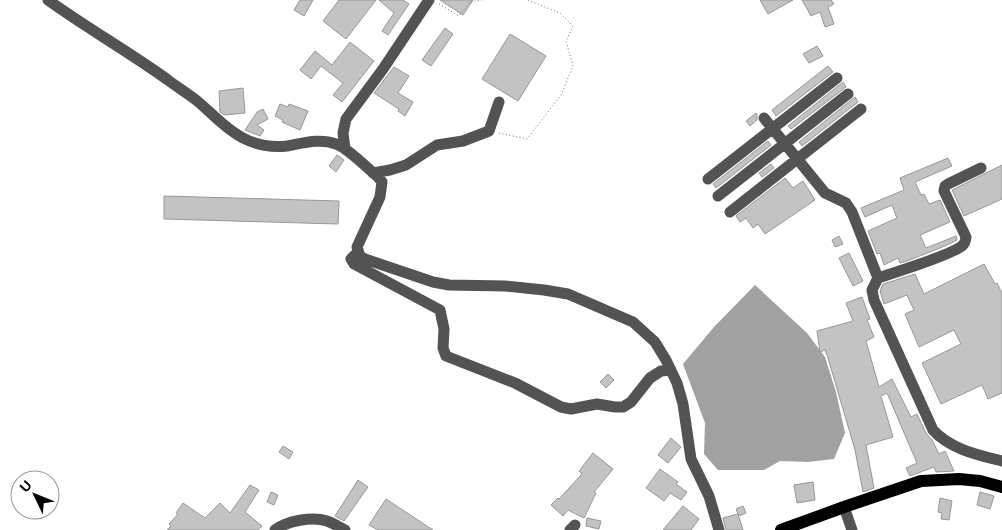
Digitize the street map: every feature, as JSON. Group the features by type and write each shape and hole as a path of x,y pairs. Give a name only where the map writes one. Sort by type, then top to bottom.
{"main road":[{"path":"781,530 907,485 936,479 980,481 1002,487"}],"street":[{"path":"48,0 196,100 228,129 243,138 258,144 279,146 321,141 335,143 345,149 380,179 382,189 375,209 359,241 358,252 360,256 433,282 449,285 516,287 550,291 577,298 633,322 655,342 677,383 683,404 691,459 709,496 719,530"},
{"path":"345,149 343,133 346,119 434,2"},
{"path":"708,179 837,78"},
{"path":"718,196 848,94"},
{"path":"373,172 390,170 406,165 436,145 462,141 488,131 499,102"},
{"path":"730,212 861,109"},
{"path":"764,118 796,160 825,193 842,201 849,207 878,278"},
{"path":"981,168 948,184 944,188 966,237 964,244 938,256 878,278 872,290 874,300 933,430 942,439 963,450 1002,461"},
{"path":"358,252 351,259 354,264 440,310 444,329 443,352 446,356 514,383 564,408 574,409 597,404 623,407 631,402 650,378 661,371 671,370"},
{"path":"844,506 852,530"},
{"path":"275,530 292,522 318,519 326,520 345,530"}],"path":[{"path":"434,2 459,16 470,2 482,0"},
{"path":"488,131 527,139 561,95 573,66 566,41 573,26 560,13 528,0"}],"shaded area":[{"path":"755,285 807,333 825,357 836,392 845,433 834,459 808,462 780,461 764,470 718,470 704,454 705,423 683,364 714,327"}],"building":[{"path":"300,0 313,0 304,16 294,10"},
{"path":"339,0 376,0 346,39 323,21"},
{"path":"379,0 403,0 409,4 388,35 382,31 394,13"},
{"path":"440,0 473,0 463,15"},
{"path":"760,0 793,0 768,14"},
{"path":"802,0 831,0 834,4 828,7 834,24 825,27 820,12 811,16"},
{"path":"445,28 453,34 431,66 422,60"},
{"path":"510,34 546,56 518,101 482,79"},
{"path":"350,42 374,61 342,102 333,95 343,83 321,66 311,79 300,70 315,51 332,65"},
{"path":"817,46 823,56 809,63 803,54"},
{"path":"828,66 833,72 776,116 772,110"},
{"path":"394,67 409,76 398,93 413,102 405,116 398,111 399,109 374,93"},
{"path":"843,82 846,87 791,129 788,126"},
{"path":"243,88 245,113 224,115 220,112 219,91"},
{"path":"855,97 858,102 802,146 799,142"},
{"path":"280,104 288,107 289,104 308,111 300,130 282,122 283,120 275,116"},
{"path":"263,109 268,119 257,125 264,130 260,136 245,130 257,112"},
{"path":"756,113 757,120 750,126 746,121"},
{"path":"768,141 771,145 716,188 713,184"},
{"path":"337,155 344,160 336,172 329,166"},
{"path":"948,158 952,166 915,182 921,195 924,194 929,204 940,200 950,222 920,235 926,248 956,236 957,240 907,261 900,263 898,258 884,265 880,253 877,254 868,231 897,218 892,205 865,217 861,208 904,190 900,178"},
{"path":"771,164 774,168 762,177 759,173"},
{"path":"1002,165 1002,199 964,216 952,190"},
{"path":"785,178 793,188 803,181 815,200 765,234 758,224 753,228 746,218 740,222 736,216"},
{"path":"164,196 339,201 338,224 164,219"},
{"path":"839,236 843,244 835,247 832,240"},
{"path":"849,253 863,281 853,286 839,258"},
{"path":"984,264 1002,293 1002,393 988,399 982,385 941,404 922,363 961,344 954,330 919,347 905,314 914,310 907,295 884,304 880,291 883,284 915,274 924,294"},
{"path":"862,297 870,319 867,320 874,337 866,341 879,387 892,379 911,417 917,414 939,454 945,451 954,471 936,472 934,467 910,476 906,468 917,463 887,393 881,396 893,437 866,445 874,488 863,492 855,450 828,358 825,350 820,352 817,331 853,321 846,303"},
{"path":"608,374 614,380 606,388 600,382"},
{"path":"671,438 681,447 668,463 658,455"},
{"path":"283,446 293,452 289,459 279,452"},
{"path":"593,453 613,469 594,492 596,493 584,518 568,510 563,516 551,505 582,474 579,471"},
{"path":"660,469 678,482 676,484 687,492 681,500 670,493 664,501 646,488"},
{"path":"358,480 368,487 344,521 335,516"},
{"path":"813,482 815,500 797,503 794,485"},
{"path":"250,485 259,490 245,512 262,526 258,530 167,530 183,503 205,518 220,503 230,513"},
{"path":"271,492 278,495 274,505 267,502"},
{"path":"980,492 994,496 990,509 977,505"},
{"path":"940,498 952,501 949,520 941,519 942,513 938,512"},
{"path":"386,499 433,530 378,530 369,525"},
{"path":"683,506 699,519 691,530 663,530"},
{"path":"743,506 746,513 739,516 736,509"},
{"path":"738,514 743,530 726,530 723,518"},
{"path":"587,518 601,521 599,529 586,526"}]}
